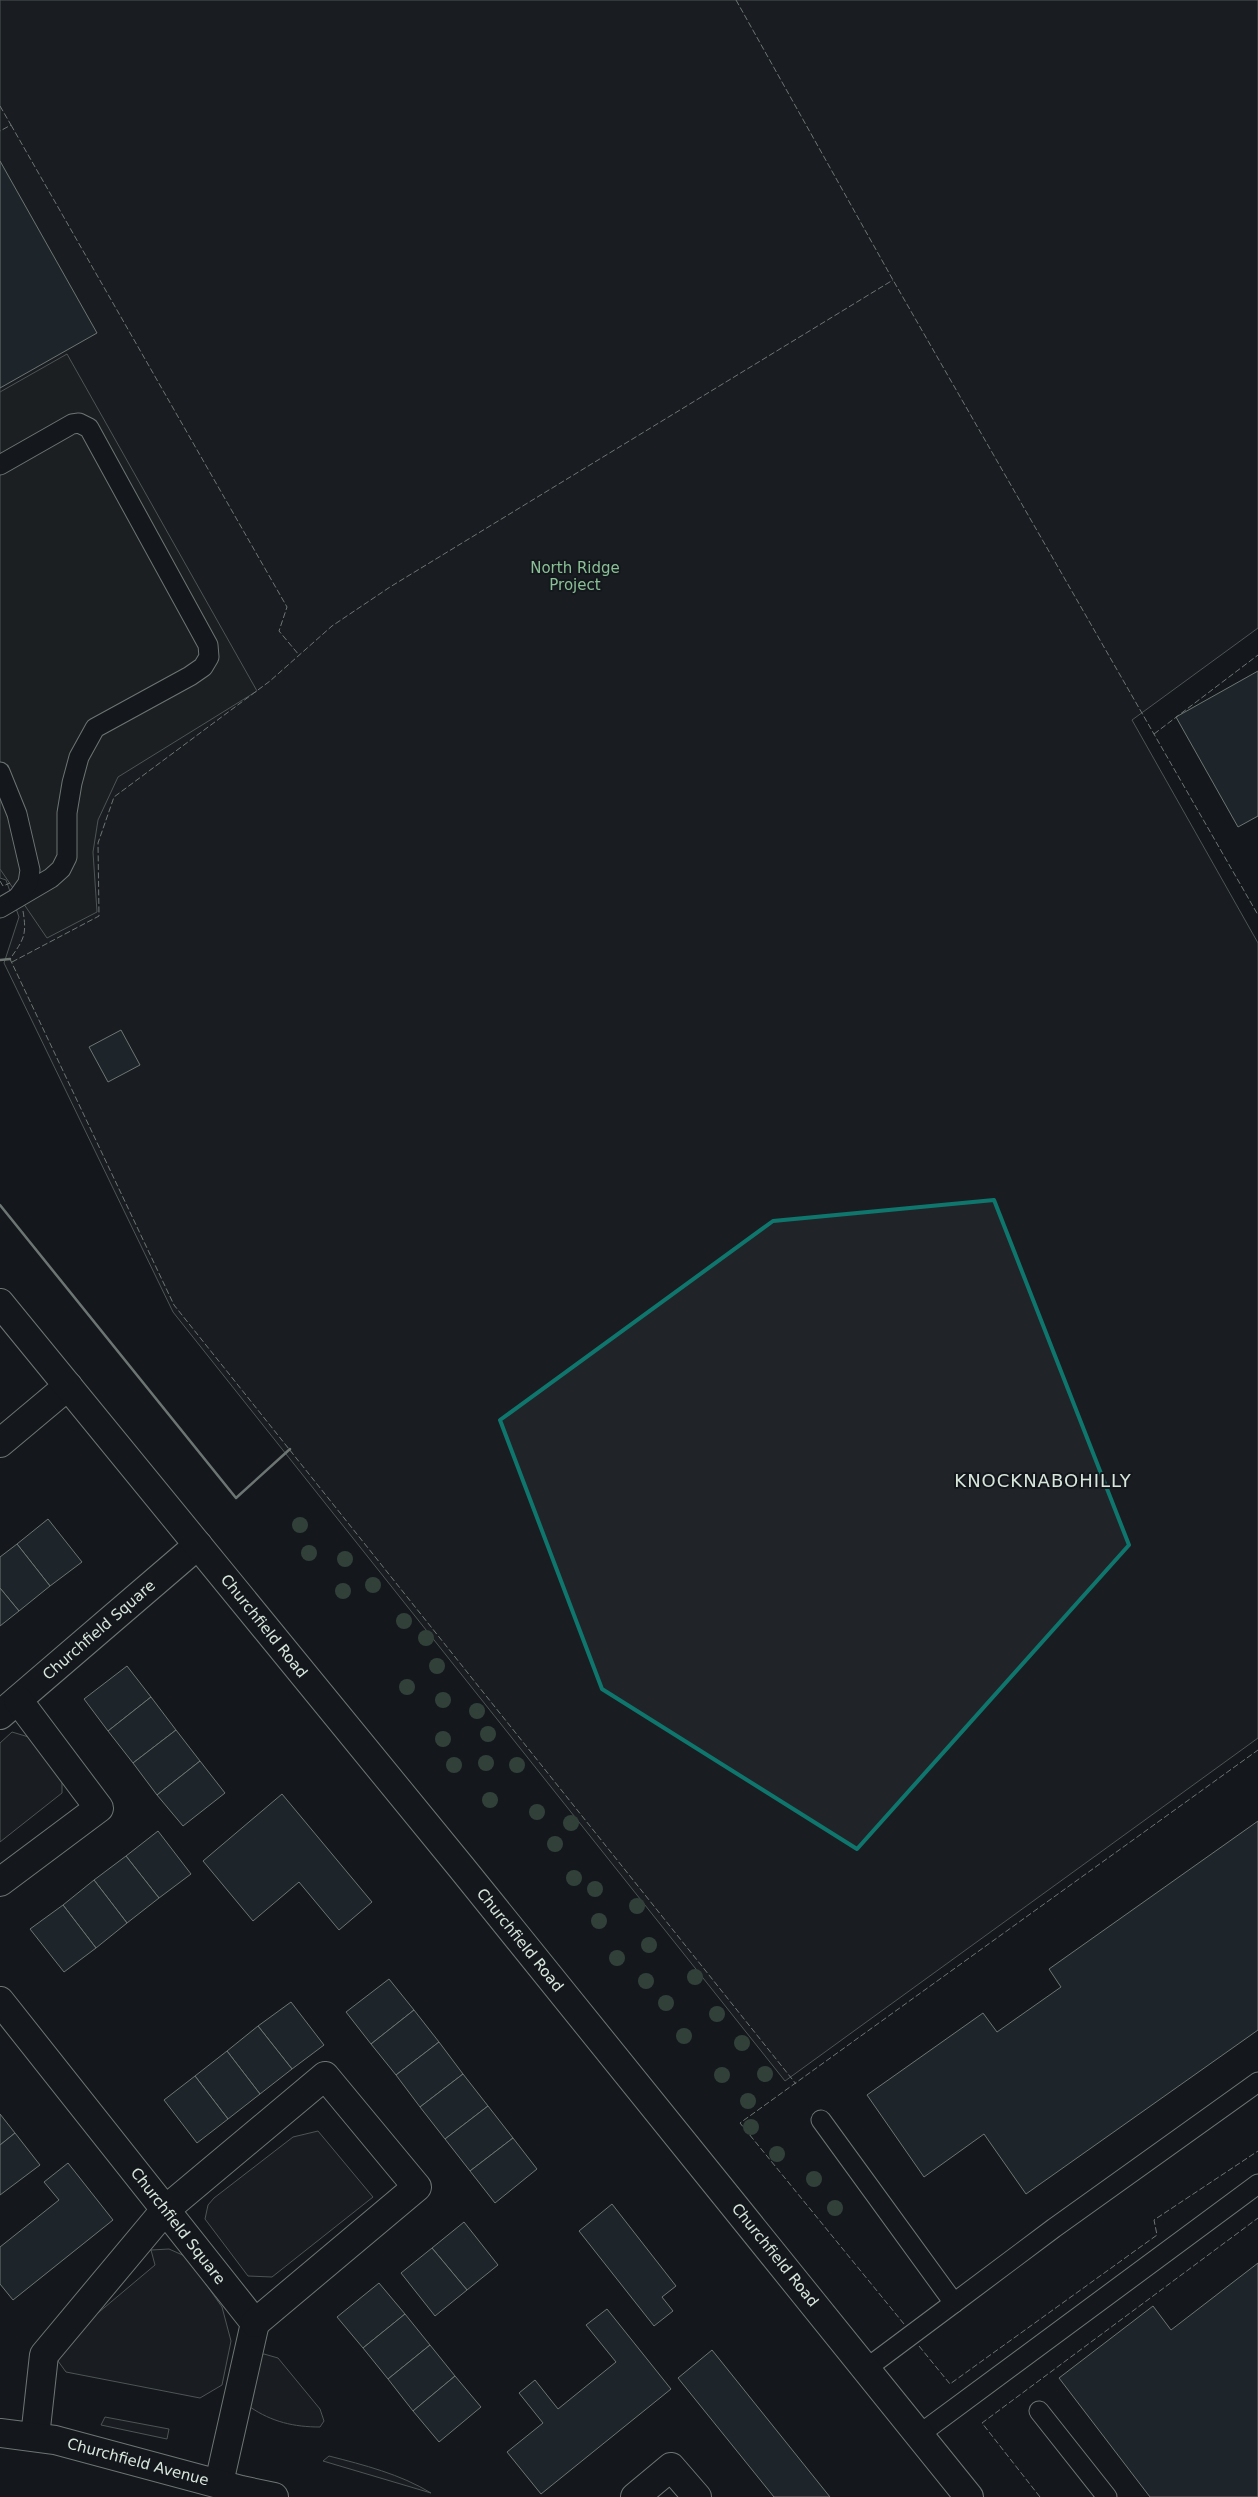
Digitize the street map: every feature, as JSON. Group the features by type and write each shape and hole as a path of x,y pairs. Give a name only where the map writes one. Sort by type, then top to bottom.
{"street":[{"name":"Churchfield Road","path":"0,1303 920,2434 969,2497"},
{"path":"0,1443 68,1386"},
{"name":"Churchfield Square","path":"9,1708 198,1545"},
{"path":"0,1882 99,1808 9,1708"},
{"name":"Churchfield Square","path":"0,2001 255,2323"},
{"path":"34,2437 44,2355 165,2210 325,2076 417,2187 255,2323 219,2483"},
{"name":"Churchfield Avenue","path":"0,2433 55,2440 274,2497"},
{"path":"635,2497 671,2467 697,2497"}],"lane":[{"path":"0,465 72,424 79,423 89,428 208,645 209,657 202,667 190,676 95,728 79,757 72,783 67,812 67,857 61,869 51,878 0,908"},
{"path":"0,772 17,814 30,870 28,883 17,898"},
{"path":"866,2368 1054,2228 1258,2082"},
{"path":"821,2120 954,2303"},
{"path":"920,2434 1258,2184"},
{"path":"1039,2411 1107,2497"}],"highlighted area":[{"path":"994,1200 1129,1545 857,1849 602,1689 500,1420 773,1221"}],"green space":[{"name":"North Ridge Project","path":"0,0 1258,0 1258,628 1132,720 1258,943 1258,1738 785,2081 173,1312 4,963 19,917 6,880 0,878"},
{"path":"12,1732 32,1738 62,1780 62,1793 0,1842 0,1743"},
{"path":"318,2131 373,2197 272,2277 248,2276 205,2219 208,2205 214,2198 293,2137"},
{"path":"169,2249 187,2257 222,2307 231,2341 222,2385 200,2398 66,2372 58,2361 58,2351 80,2328 155,2265 151,2250"},
{"path":"264,2354 278,2358 320,2409 324,2421 320,2427 284,2423 250,2407 255,2356"},
{"path":"105,2417 169,2429 167,2439 101,2425"},
{"path":"329,2456 394,2475 431,2493 323,2461"}],"shaded area":[{"path":"67,354 257,691 118,777 98,820 93,852 97,912 47,938 0,869 0,392"}],"building":[{"path":"0,161 97,333 0,388"},
{"path":"1258,671 1258,816 1238,827 1176,717"},
{"path":"121,1030 140,1065 108,1082 89,1047"},
{"path":"48,1519 82,1562 50,1586 17,1544"},
{"path":"17,1544 50,1586 19,1611 0,1588 0,1557"},
{"path":"0,1588 19,1611 0,1626"},
{"path":"127,1666 151,1697 108,1731 84,1699"},
{"path":"151,1697 176,1730 133,1763 108,1731"},
{"path":"176,1730 200,1761 157,1795 133,1763"},
{"path":"200,1761 225,1793 183,1826 157,1795"},
{"path":"282,1794 372,1902 339,1930 299,1882 253,1921 203,1861"},
{"path":"1258,1821 1258,2030 1026,2194 984,2134 924,2177 867,2095 983,2013 997,2032 1061,1987 1049,1969"},
{"path":"158,1831 191,1874 159,1898 126,1856"},
{"path":"126,1856 159,1898 127,1923 94,1880"},
{"path":"94,1880 127,1923 96,1948 63,1905"},
{"path":"63,1905 96,1948 64,1972 30,1929"},
{"path":"389,1979 414,2010 371,2044 346,2012"},
{"path":"291,2002 324,2045 292,2069 258,2026"},
{"path":"414,2010 439,2042 396,2075 371,2044"},
{"path":"258,2026 292,2069 260,2094 227,2051"},
{"path":"439,2042 463,2074 420,2107 396,2075"},
{"path":"227,2051 260,2094 228,2119 195,2076"},
{"path":"463,2074 488,2106 445,2139 420,2107"},
{"path":"195,2076 228,2119 197,2143 164,2100"},
{"path":"488,2106 513,2138 470,2171 445,2139"},
{"path":"0,2114 15,2133 0,2145"},
{"path":"15,2133 40,2165 0,2195 0,2145"},
{"path":"513,2138 537,2169 495,2203 470,2171"},
{"path":"68,2163 113,2220 13,2300 0,2284 0,2247 59,2200 44,2182"},
{"path":"612,2204 676,2286 662,2297 673,2311 654,2326 579,2231"},
{"path":"464,2222 498,2265 467,2290 432,2248"},
{"path":"432,2248 467,2290 435,2316 401,2273"},
{"path":"1258,2263 1258,2497 1150,2497 1059,2378 1153,2306 1171,2330"},
{"path":"379,2283 405,2314 363,2348 337,2317"},
{"path":"607,2309 671,2389 541,2494 507,2452 543,2423 519,2393 535,2380 558,2409 616,2362 586,2325"},
{"path":"405,2314 430,2345 388,2379 363,2348"},
{"path":"430,2345 455,2376 413,2411 388,2379"},
{"path":"712,2350 830,2497 774,2497 678,2378"},
{"path":"455,2376 481,2407 439,2442 413,2411"}],"fence":[{"path":"736,0 893,280 1258,915"},
{"path":"0,106 11,125 0,131"},
{"path":"11,125 287,607 279,631 299,655"},
{"path":"12,962 99,916 98,843 114,797 270,681 332,626 390,587 893,280"},
{"path":"1154,734 1258,655"},
{"path":"0,881 3,886 10,883"},
{"path":"23,911 25,926 23,936 10,959 174,1305 796,2084"},
{"path":"904,2324 740,2123 1258,1750"},
{"path":"919,2346 950,2384 1157,2235 1154,2220 1258,2151"},
{"path":"1040,2497 982,2423 1258,2218"}],"wall":[{"path":"0,960 10,959"},
{"path":"0,1205 236,1498 290,1449"}],"district":[{"name":"KNOCKNABOHILLY","path":"1043,1480"}]}
